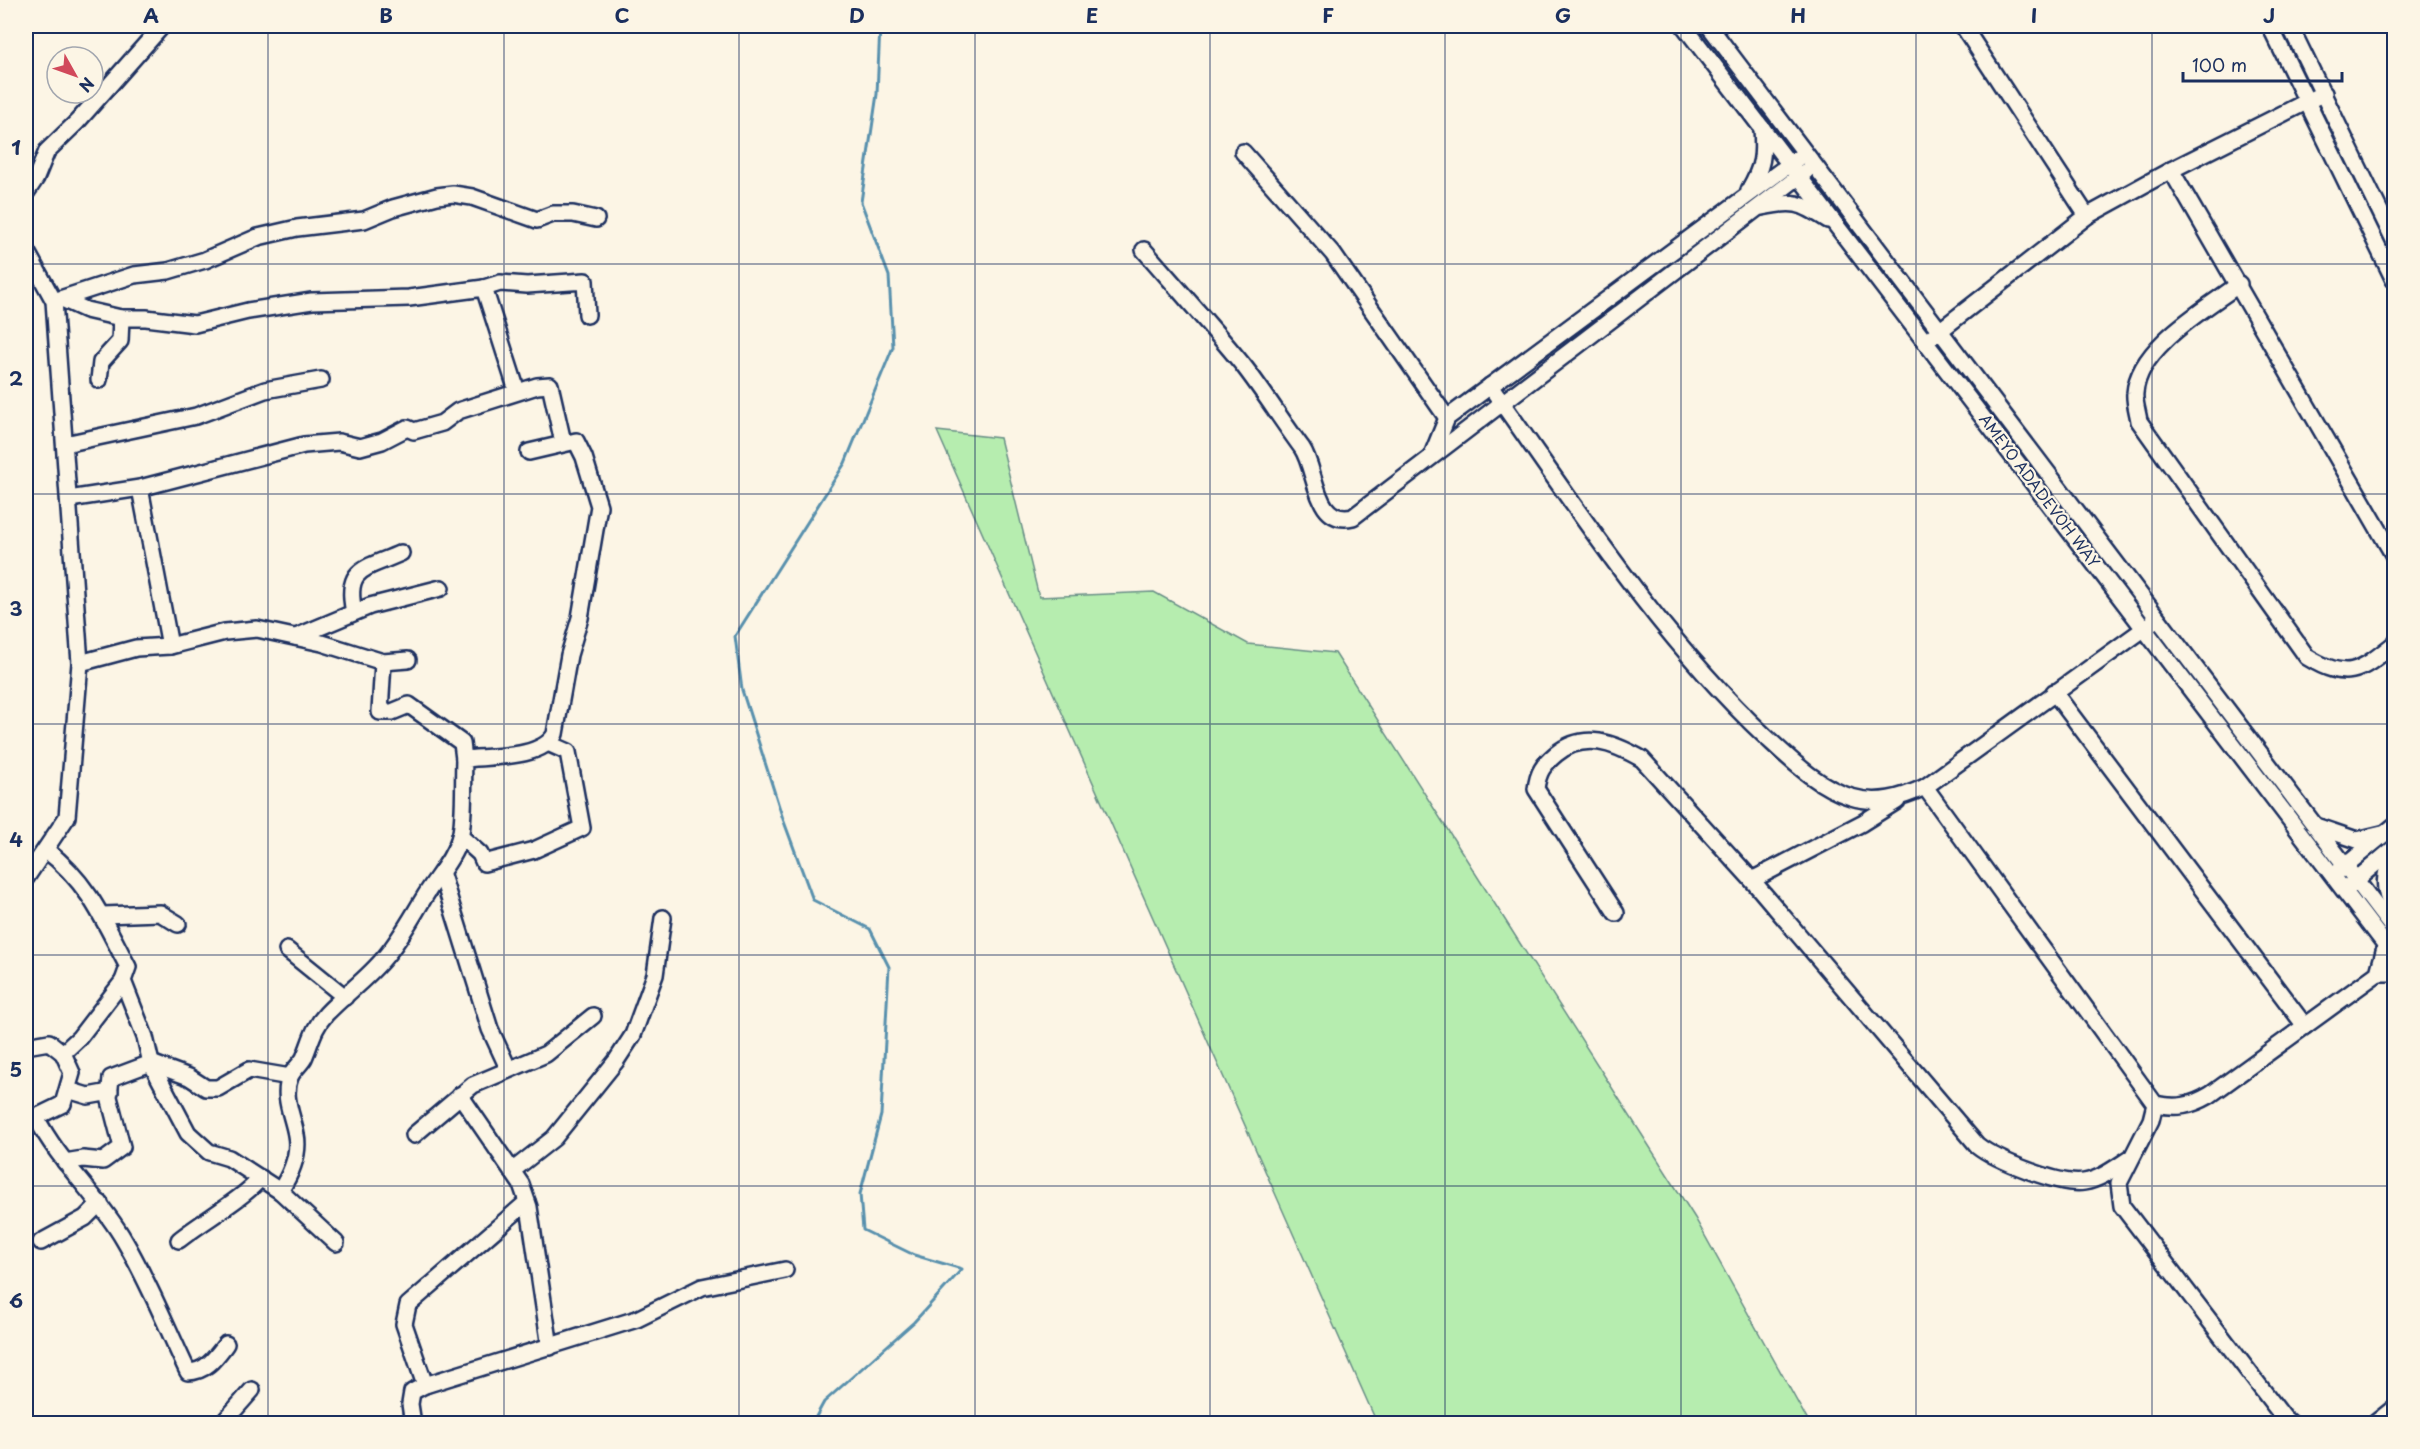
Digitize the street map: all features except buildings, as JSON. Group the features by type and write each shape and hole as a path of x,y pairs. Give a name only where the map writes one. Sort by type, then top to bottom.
{"street":[{"path":"26,193 36,178 47,151 77,122 162,26"},
{"name":"AMEYO ADADEVOH WAY","path":"1684,26 2334,876 2350,885 2394,930"},
{"name":"AMEYO ADADEVOH WAY","path":"1709,26 2346,866 2350,885 2390,950"},
{"path":"1964,26 2087,216"},
{"path":"2270,26 2394,280"},
{"path":"2290,26 2394,240"},
{"path":"1926,342 2087,216 2171,170 2324,93"},
{"path":"1745,197 1761,169 1764,151 1762,128"},
{"path":"1243,152 1333,254 1447,418"},
{"path":"1431,458 1447,418 1745,197 1795,170 1810,159"},
{"path":"1144,250 1244,367 1309,458 1318,497 1334,516 1343,519 1353,517 1756,209 1795,170"},
{"path":"2171,170 2239,284 2394,556"},
{"path":"59,300 134,275 168,271 205,260 258,237 297,228 364,220 393,208 437,196 453,194 472,197 537,219 553,214 573,214 596,219"},
{"path":"1756,209 1788,201 1807,207 1836,224"},
{"path":"26,250 59,300 65,444 80,663 67,817 36,856 26,878"},
{"path":"59,300 86,310 121,318 146,318 195,324 248,311 312,301 410,298 484,288 500,283 527,285 585,280 586,315"},
{"path":"2239,284 2158,346 2142,369 2135,393 2139,421 2307,657 2328,670 2346,672 2366,666 2394,644"},
{"path":"484,288 517,391"},
{"path":"99,380 101,362 120,341 121,318"},
{"path":"65,444 195,416 265,390 321,380"},
{"path":"69,499 140,488 304,445 339,442 360,447 382,441 407,428 414,431 442,423 458,411 517,391 550,385 563,442"},
{"path":"1490,386 1649,609 1737,709 1814,778 1850,797 1874,801 1901,798"},
{"path":"464,759 538,751 550,744 555,734 569,655 580,618 598,506 584,457 576,441 563,442 529,452"},
{"path":"140,488 170,646"},
{"path":"354,612 350,595 351,580 359,572 401,553"},
{"path":"296,637 354,612 441,588"},
{"path":"1752,880 1862,823 1901,798 1925,787 2158,618"},
{"path":"80,663 136,648 170,646 225,632 257,628 383,662 408,660"},
{"path":"280,1191 291,1174 296,1155 296,1135 288,1114 287,1090 290,1077 303,1059 311,1033 326,1014 385,957 406,930 426,894 442,875 460,836 464,759 462,743 410,705 392,712 380,712 383,662"},
{"path":"2054,692 2305,1026"},
{"path":"1616,914 1536,789 1542,766 1567,745 1589,739 1620,746 1642,759 1752,880 1977,1145 1988,1154 2067,1183 2098,1178 2129,1159"},
{"path":"460,836 480,854 484,863 534,850 582,828 568,753 550,744"},
{"path":"1925,787 2155,1104 2173,1108 2192,1106 2378,973 2390,950"},
{"path":"2316,826 2357,840 2390,830"},
{"path":"2334,876 2390,830"},
{"path":"2350,885 2394,850"},
{"path":"2394,850 2386,870 2384,887 2394,912"},
{"path":"36,856 61,861 103,915 128,967 123,981 79,1038 63,1053"},
{"path":"442,875 490,1029 508,1068"},
{"path":"103,915 160,913 178,924"},
{"path":"512,1171 554,1138 616,1061 633,1035 655,975 663,918"},
{"path":"287,950 345,998"},
{"path":"2378,973 2394,973"},
{"path":"123,981 145,1037 151,1063 178,1117 199,1145 218,1156 229,1158 280,1191 336,1243"},
{"path":"414,1135 473,1085 508,1068 546,1054 593,1016"},
{"path":"26,1046 49,1042 63,1053 72,1073 63,1104 31,1120 100,1203 124,1238 188,1372 196,1372 212,1362 226,1344"},
{"path":"65,1162 82,1159 103,1161 122,1147 109,1098 111,1078 151,1063 189,1077 207,1088 218,1088 249,1070 290,1077"},
{"path":"68,1090 88,1096 110,1092"},
{"path":"460,1095 521,1184 527,1202 550,1347"},
{"path":"2155,1104 2151,1120 2129,1159 2119,1183 2122,1206 2284,1418 2291,1424"},
{"path":"179,1240 207,1217 249,1192 261,1178"},
{"path":"425,1385 404,1324 408,1305 527,1202"},
{"path":"40,1242 85,1218 100,1203"},
{"path":"412,1424 410,1404 412,1392 425,1385 637,1319 702,1287 785,1270"},
{"path":"222,1424 252,1390"},
{"path":"2374,1424 2394,1408"}],"green space":[{"path":"937,431 1000,438 1039,597 1154,592 1248,644 1335,653 1695,1218 1809,1423 1377,1423"}],"waterway":[{"path":"812,1424 824,1402 914,1322 962,1269 914,1255 863,1230 860,1194 881,1115 889,967 870,929 813,900 783,819 742,690 735,636 845,463 893,347 889,276 861,202 877,94 880,26"}]}
